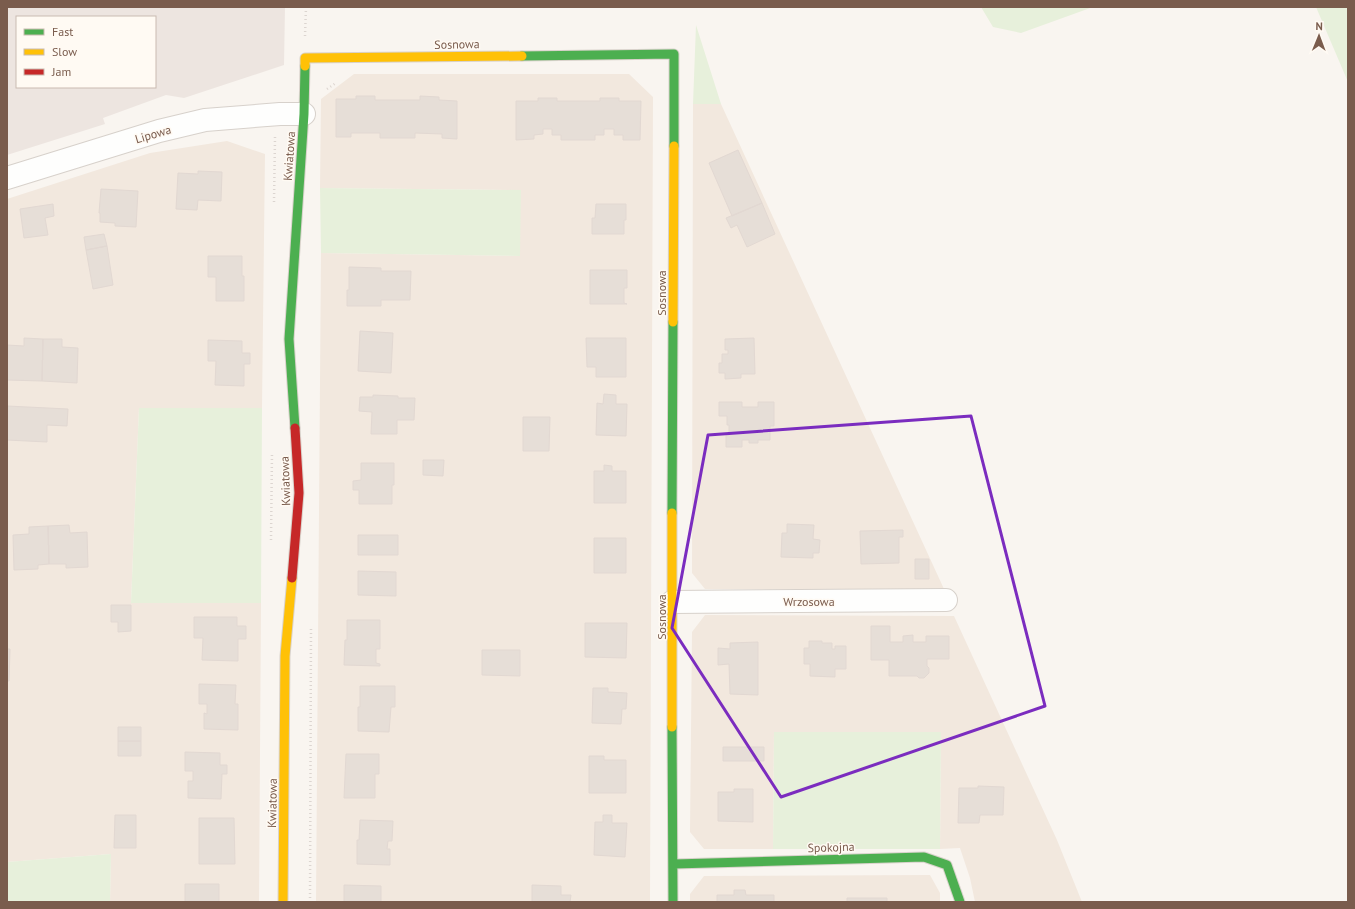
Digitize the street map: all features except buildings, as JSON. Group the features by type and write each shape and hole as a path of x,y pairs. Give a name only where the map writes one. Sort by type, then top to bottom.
{"street":[{"name":"Sosnowa","path":"305,58 674,54 672,602 673,902"},
{"name":"Kwiatowa","path":"283,902 285,656 299,493 289,339 304,114 305,58"},
{"name":"Lipowa","path":"7,178 159,131 205,120 280,114 304,114"},
{"name":"Wrzosowa","path":"672,602 946,600"},
{"name":"Spokojna","path":"674,864 924,856 947,865 960,902"}],"path":[{"path":"305,58 306,7"},
{"path":"274,203 275,132"},
{"path":"271,543 272,451"}],"highlighted area":[{"path":"971,416 1045,706 781,797 672,628 708,435"}],"shaded area":[{"path":"7,7 285,7 284,65 184,98 166,95 103,118 105,124 7,155"},
{"path":"354,74 629,74 653,97 650,902 316,902 321,253 520,256 520,190 320,188 321,99"},
{"path":"693,104 721,104 944,589 705,589 692,573"},
{"path":"227,141 265,154 262,408 139,408 131,603 261,603 259,902 110,902 111,854 7,862 7,199 150,153"},
{"path":"705,615 954,616 1057,840 1082,902 975,902 970,878 960,848 940,849 941,732 774,732 773,849 704,849 690,832 692,632"},
{"path":"930,875 940,893 940,902 690,902 690,894 704,876"}],"green space":[{"path":"981,7 1093,7 1021,33 993,27"},
{"path":"1316,7 1348,7 1348,82"},
{"path":"696,25 721,104 693,104"},
{"path":"320,188 521,190 520,256 321,253"},
{"path":"139,408 262,408 261,603 131,603"},
{"path":"774,732 941,732 940,849 773,849"},
{"path":"111,854 110,902 7,902 7,862"}],"traffic: fast":[{"path":"522,56 674,54 674,146"},
{"path":"295,428 289,339 304,114 305,66"},
{"path":"672,513 673,322"},
{"path":"672,727 673,902"},
{"path":"674,864 924,857 947,865 960,902"}],"traffic: slow":[{"path":"305,66 305,58 522,56"},
{"path":"673,322 674,146"},
{"path":"672,513 672,727"},
{"path":"283,902 285,656 292,578"}],"traffic: jam":[{"path":"292,578 299,493 295,428"}]}
